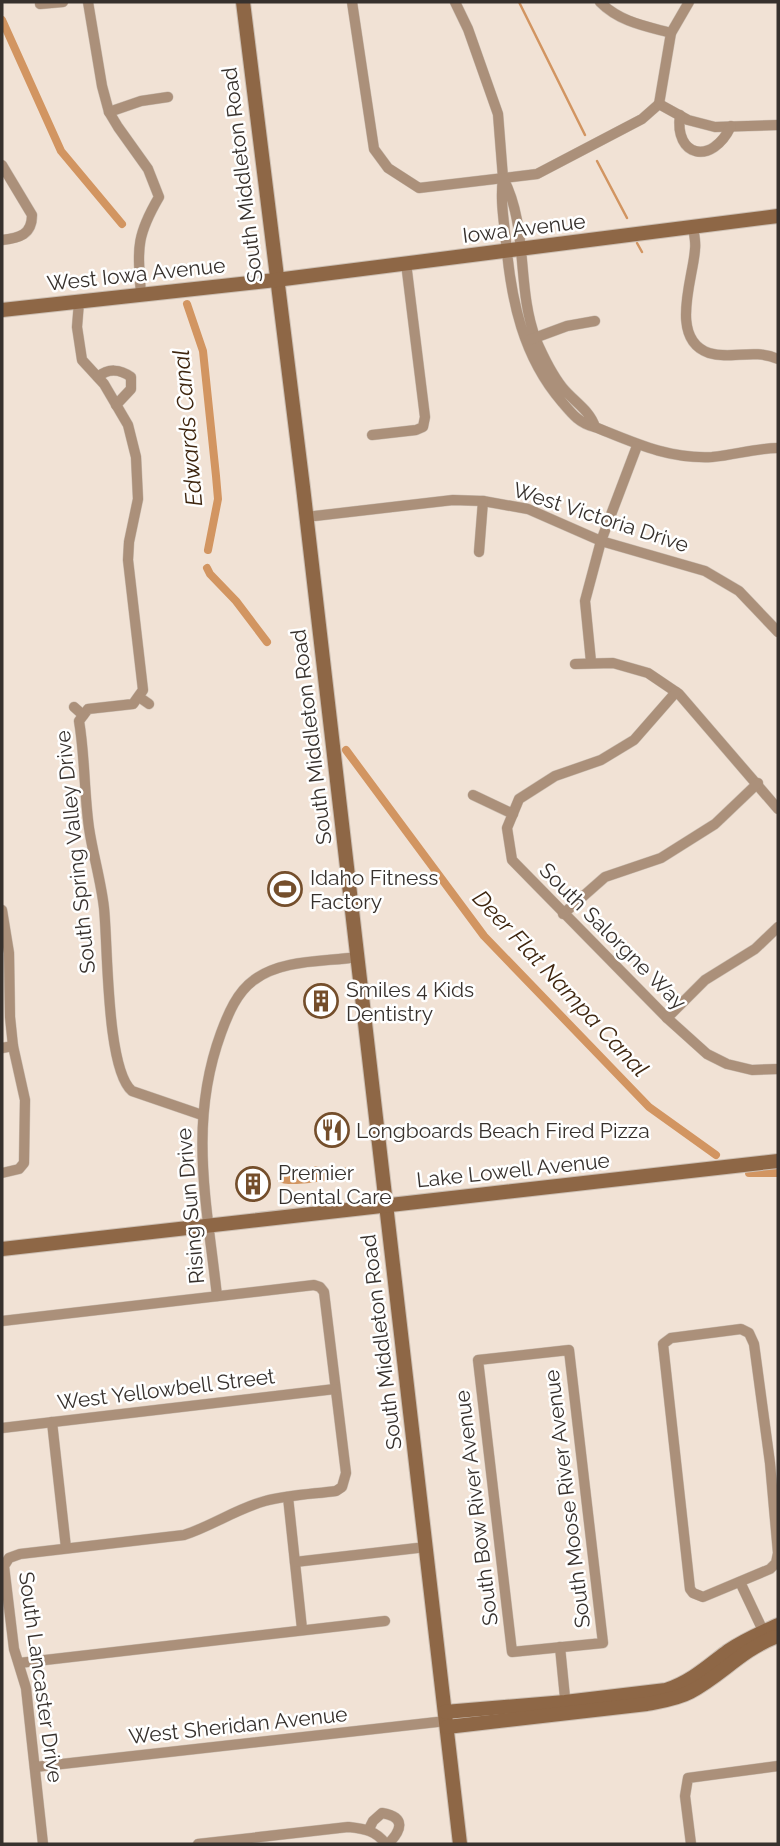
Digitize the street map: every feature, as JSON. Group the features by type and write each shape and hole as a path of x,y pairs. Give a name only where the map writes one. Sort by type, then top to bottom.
{"main road":[{"name":"South Middleton Road","path":"243,2 306,517 460,1844"},
{"name":"Iowa Avenue","path":"276,280 778,216"},
{"name":"West Iowa Avenue","path":"2,310 276,280"},
{"name":"Lake Lowell Avenue","path":"2,1249 778,1161"},
{"path":"446,1720 566,1707 647,1704 677,1697 690,1693 770,1636 778,1625"}],"street":[{"path":"40,4 63,2"},
{"path":"88,2 102,86 110,112 148,169 159,197 145,220 138,245 141,295"},
{"path":"352,2 374,149 387,168 419,188 537,174 642,119 659,104 671,33 689,2"},
{"path":"456,2 498,114 503,178 512,195 513,250 523,287 537,369 555,387 584,425 595,427 637,446 687,456 713,457 759,448 778,448"},
{"path":"600,2 612,14 671,33"},
{"path":"110,112 141,101 168,97"},
{"path":"659,104 688,120 715,127 778,125"},
{"path":"680,115 681,138 689,147 698,151 716,148 725,138 730,126"},
{"path":"2,165 33,221 31,229 25,234 2,240"},
{"path":"693,227 696,251 685,305 691,337 709,353 755,353 778,359"},
{"path":"372,435 416,430 423,427 425,417 406,263"},
{"path":"79,302 77,327 82,360 98,377 128,425 136,457 138,499 128,560 143,690 139,696 149,705"},
{"path":"530,339 567,326 595,321"},
{"path":"98,377 104,372 121,370 131,377 131,389 116,405"},
{"path":"591,662 585,601 601,541 637,446"},
{"name":"West Victoria Drive","path":"306,517 453,500 483,501 527,509 601,541 705,571 738,591 778,632"},
{"path":"479,552 483,501"},
{"path":"575,664 613,663 648,673 676,692 778,809"},
{"path":"474,794 513,814 519,799 555,776 600,760 634,740 676,692"},
{"name":"South Spring Valley Drive","path":"139,696 133,704 88,709 79,721 84,747 89,827 104,908 105,957 119,1068 132,1091 202,1115"},
{"path":"74,707 83,715"},
{"path":"563,914 605,877 661,858 715,824 758,783"},
{"name":"South Salorgne Way","path":"513,814 507,828 512,860 667,1018 706,1055 727,1065 752,1070 778,1069"},
{"path":"2,910 9,953 10,1017 7,1047 25,1100 24,1163 19,1169 2,1173"},
{"path":"667,1018 705,980 755,949 778,927"},
{"name":"Rising Sun Drive","path":"217,1296 201,1153 205,1085 214,1051 237,997 254,980 275,969 357,957"},
{"path":"2,1321 314,1285 324,1292 346,1473 342,1487 336,1491 266,1500 184,1535 66,1548 52,1422"},
{"path":"741,1329 748,1333 754,1344 778,1553 776,1563 770,1569 740,1582 709,1596 697,1597 690,1588 663,1344 671,1338 741,1329"},
{"name":"South Moose River Avenue","path":"478,1360 569,1350 603,1643 560,1647"},
{"name":"South Bow River Avenue","path":"478,1360 512,1652 560,1647"},
{"name":"West Yellowbell Street","path":"2,1428 335,1389"},
{"path":"288,1497 302,1629"},
{"path":"295,1562 426,1547"},
{"name":"South Lancaster Drive","path":"43,1844 26,1688 14,1649 4,1566 9,1558 20,1554 66,1548"},
{"path":"740,1582 770,1636"},
{"path":"19,1662 385,1620"},
{"path":"560,1647 566,1707"},
{"name":"West Sheridan Avenue","path":"35,1767 446,1720"},
{"path":"691,1844 685,1796 688,1778 778,1766"},
{"path":"198,1844 348,1827 369,1829 387,1844 400,1828 393,1814 382,1813 369,1829"}],"shaded area":[{"path":"316,1166 331,1170 349,1167 351,1175 300,1184 277,1181 281,1174"}],"waterway":[{"path":"519,2 585,135"},
{"name":"Edwards Canal","path":"2,20 61,151 122,224"},
{"path":"597,161 627,218"},
{"path":"637,243 642,252"},
{"name":"Edwards Canal","path":"187,304 203,351 218,499 208,550"},
{"name":"Edwards Canal","path":"207,568 267,642"},
{"name":"Deer Flat Nampa Canal","path":"346,750 484,936 649,1107 716,1155"},
{"name":"Deer Flat Nampa Canal","path":"749,1173 778,1173"}],"place":[{"name":"Idaho Fitness Factory","path":"285,889"},
{"name":"Smiles 4 Kids Dentistry","path":"321,1001"},
{"name":"Longboards Beach Fired Pizza","path":"332,1130"},
{"name":"Premier Dental Care","path":"253,1184"}]}
